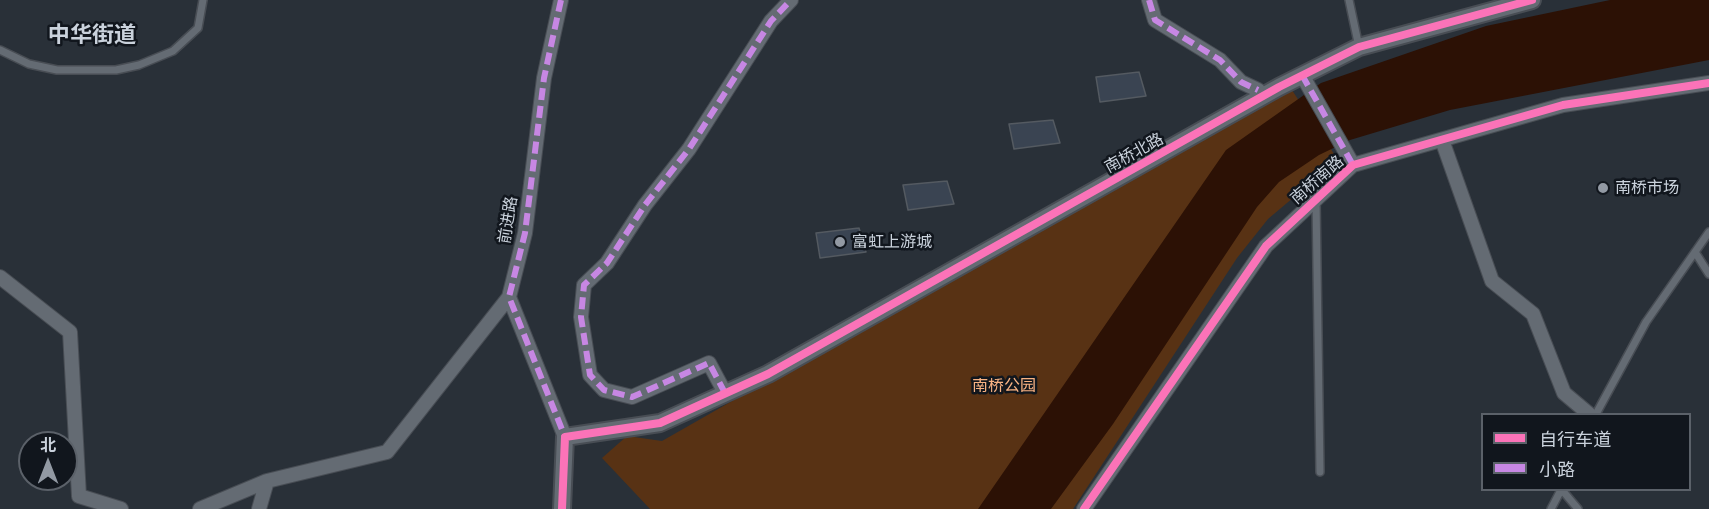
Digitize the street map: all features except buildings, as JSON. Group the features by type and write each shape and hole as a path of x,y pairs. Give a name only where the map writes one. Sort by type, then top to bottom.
{"street":[{"name":"前进路","path":"509,297 525,233 544,78 561,0"},
{"path":"725,393 709,363 632,397 604,390 590,375 581,317 584,285 607,263 645,205 689,149 771,21 791,0"},
{"path":"1149,0 1155,20 1220,60 1241,82 1258,90"},
{"name":"南桥北路","path":"565,437 660,423 768,374 1279,87 1359,47 1532,0"},
{"path":"1302,75 1353,165"},
{"name":"南桥南路","path":"1084,509 1266,246 1353,165 1563,105 1709,82"},
{"path":"1442,140 1492,282 1533,314 1564,393 1588,413"},
{"path":"0,277 70,332 79,496 121,509"},
{"path":"509,297 565,437 562,509"},
{"path":"200,509 267,481 387,452 509,297"},
{"path":"259,509 267,481"}],"lane":[{"path":"0,50 29,64 57,70 116,70 139,65 173,51 198,28 203,0"},
{"path":"1349,0 1359,47"},
{"path":"1258,90 1279,87"},
{"path":"1316,197 1320,472"},
{"path":"1597,413 1646,322 1709,232"},
{"path":"1695,252 1709,274"},
{"path":"1551,509 1560,491"},
{"path":"1563,491 1578,509"}],"green space":[{"name":"南桥公园","path":"1288,84 1338,160 1268,219 1237,258 1073,509 650,509 602,458 627,436 662,441"}],"shaded area":[{"path":"1610,0 1709,0 1709,60 1450,110 1350,140 1319,155 1279,182 1257,207 1113,424 1051,509 978,509 1226,150 1321,83 1486,26"}],"marked path":[{"path":"561,0 544,78 525,233 509,297 565,437"},
{"path":"725,393 709,363 632,397 604,390 590,375 581,317 584,285 607,263 645,205 689,149 771,21 791,0"},
{"path":"1149,0 1155,20 1220,60 1241,82 1258,90"},
{"path":"1302,75 1353,165"}],"cycle path":[{"path":"562,509 565,437 660,423 768,374 1279,87 1359,47 1532,0"},
{"path":"1084,509 1266,246 1353,165 1563,105 1709,83"}],"place":[{"name":"南桥市场","path":"1603,188"},
{"name":"富虹上游城","path":"840,242"}],"district":[{"name":"中华街道","path":"92,35"}]}
